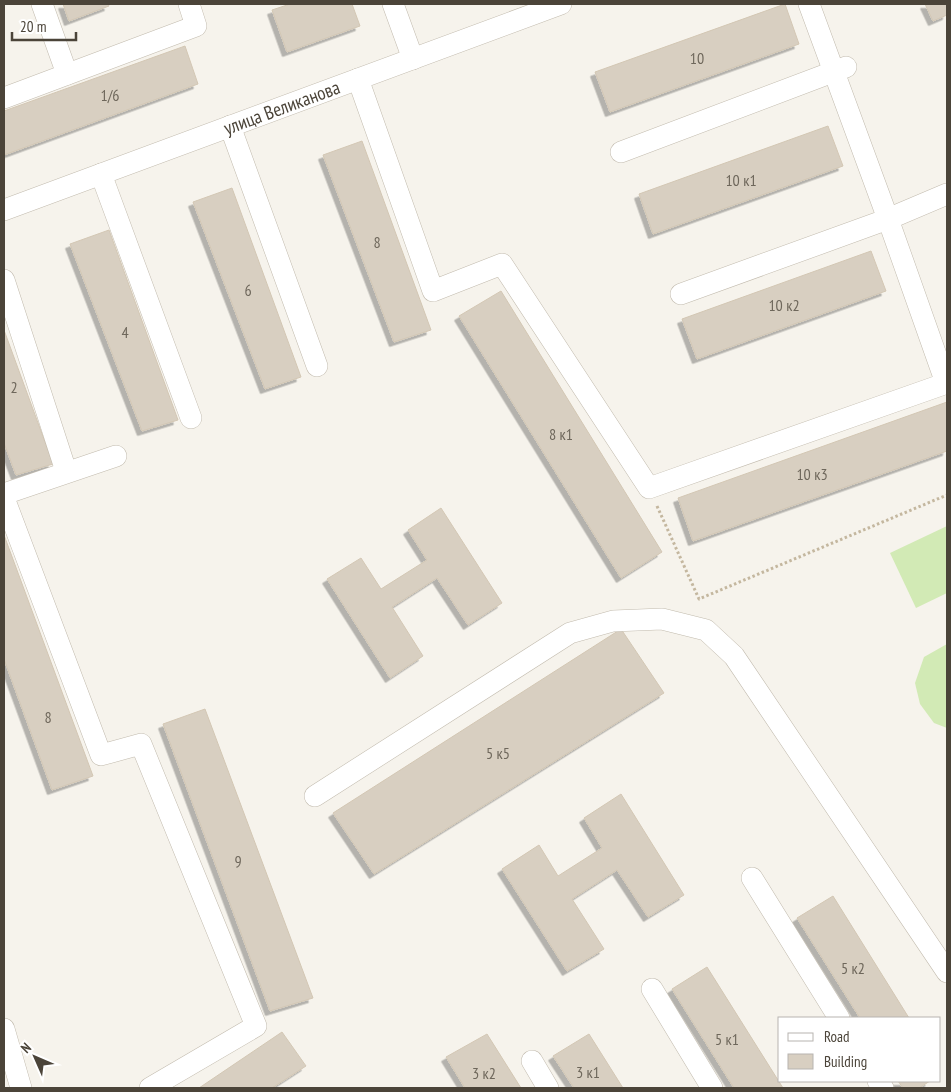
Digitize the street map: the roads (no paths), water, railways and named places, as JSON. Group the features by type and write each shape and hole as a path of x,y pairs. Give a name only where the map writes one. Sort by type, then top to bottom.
{"street":[{"path":"42,4 67,74"},
{"path":"4,98 196,26 189,4"},
{"path":"393,4 413,58"},
{"name":"улица Великанова","path":"4,210 560,4"},
{"path":"358,79 433,291 502,264 649,488 946,383 888,219 840,69 809,4"},
{"path":"621,152 840,69"},
{"path":"230,126 317,366"},
{"path":"100,174 191,418"},
{"path":"681,294 888,219 947,194"},
{"path":"4,280 66,472"},
{"path":"4,494 116,456"},
{"path":"4,498 100,755 142,744 256,1026 150,1088"},
{"path":"315,796 570,633 613,620 662,619 706,630 734,656 947,972"},
{"path":"752,878 838,1017"},
{"path":"652,989 712,1088"},
{"path":"4,1029 16,1087"},
{"path":"532,1061 548,1088"}]}
